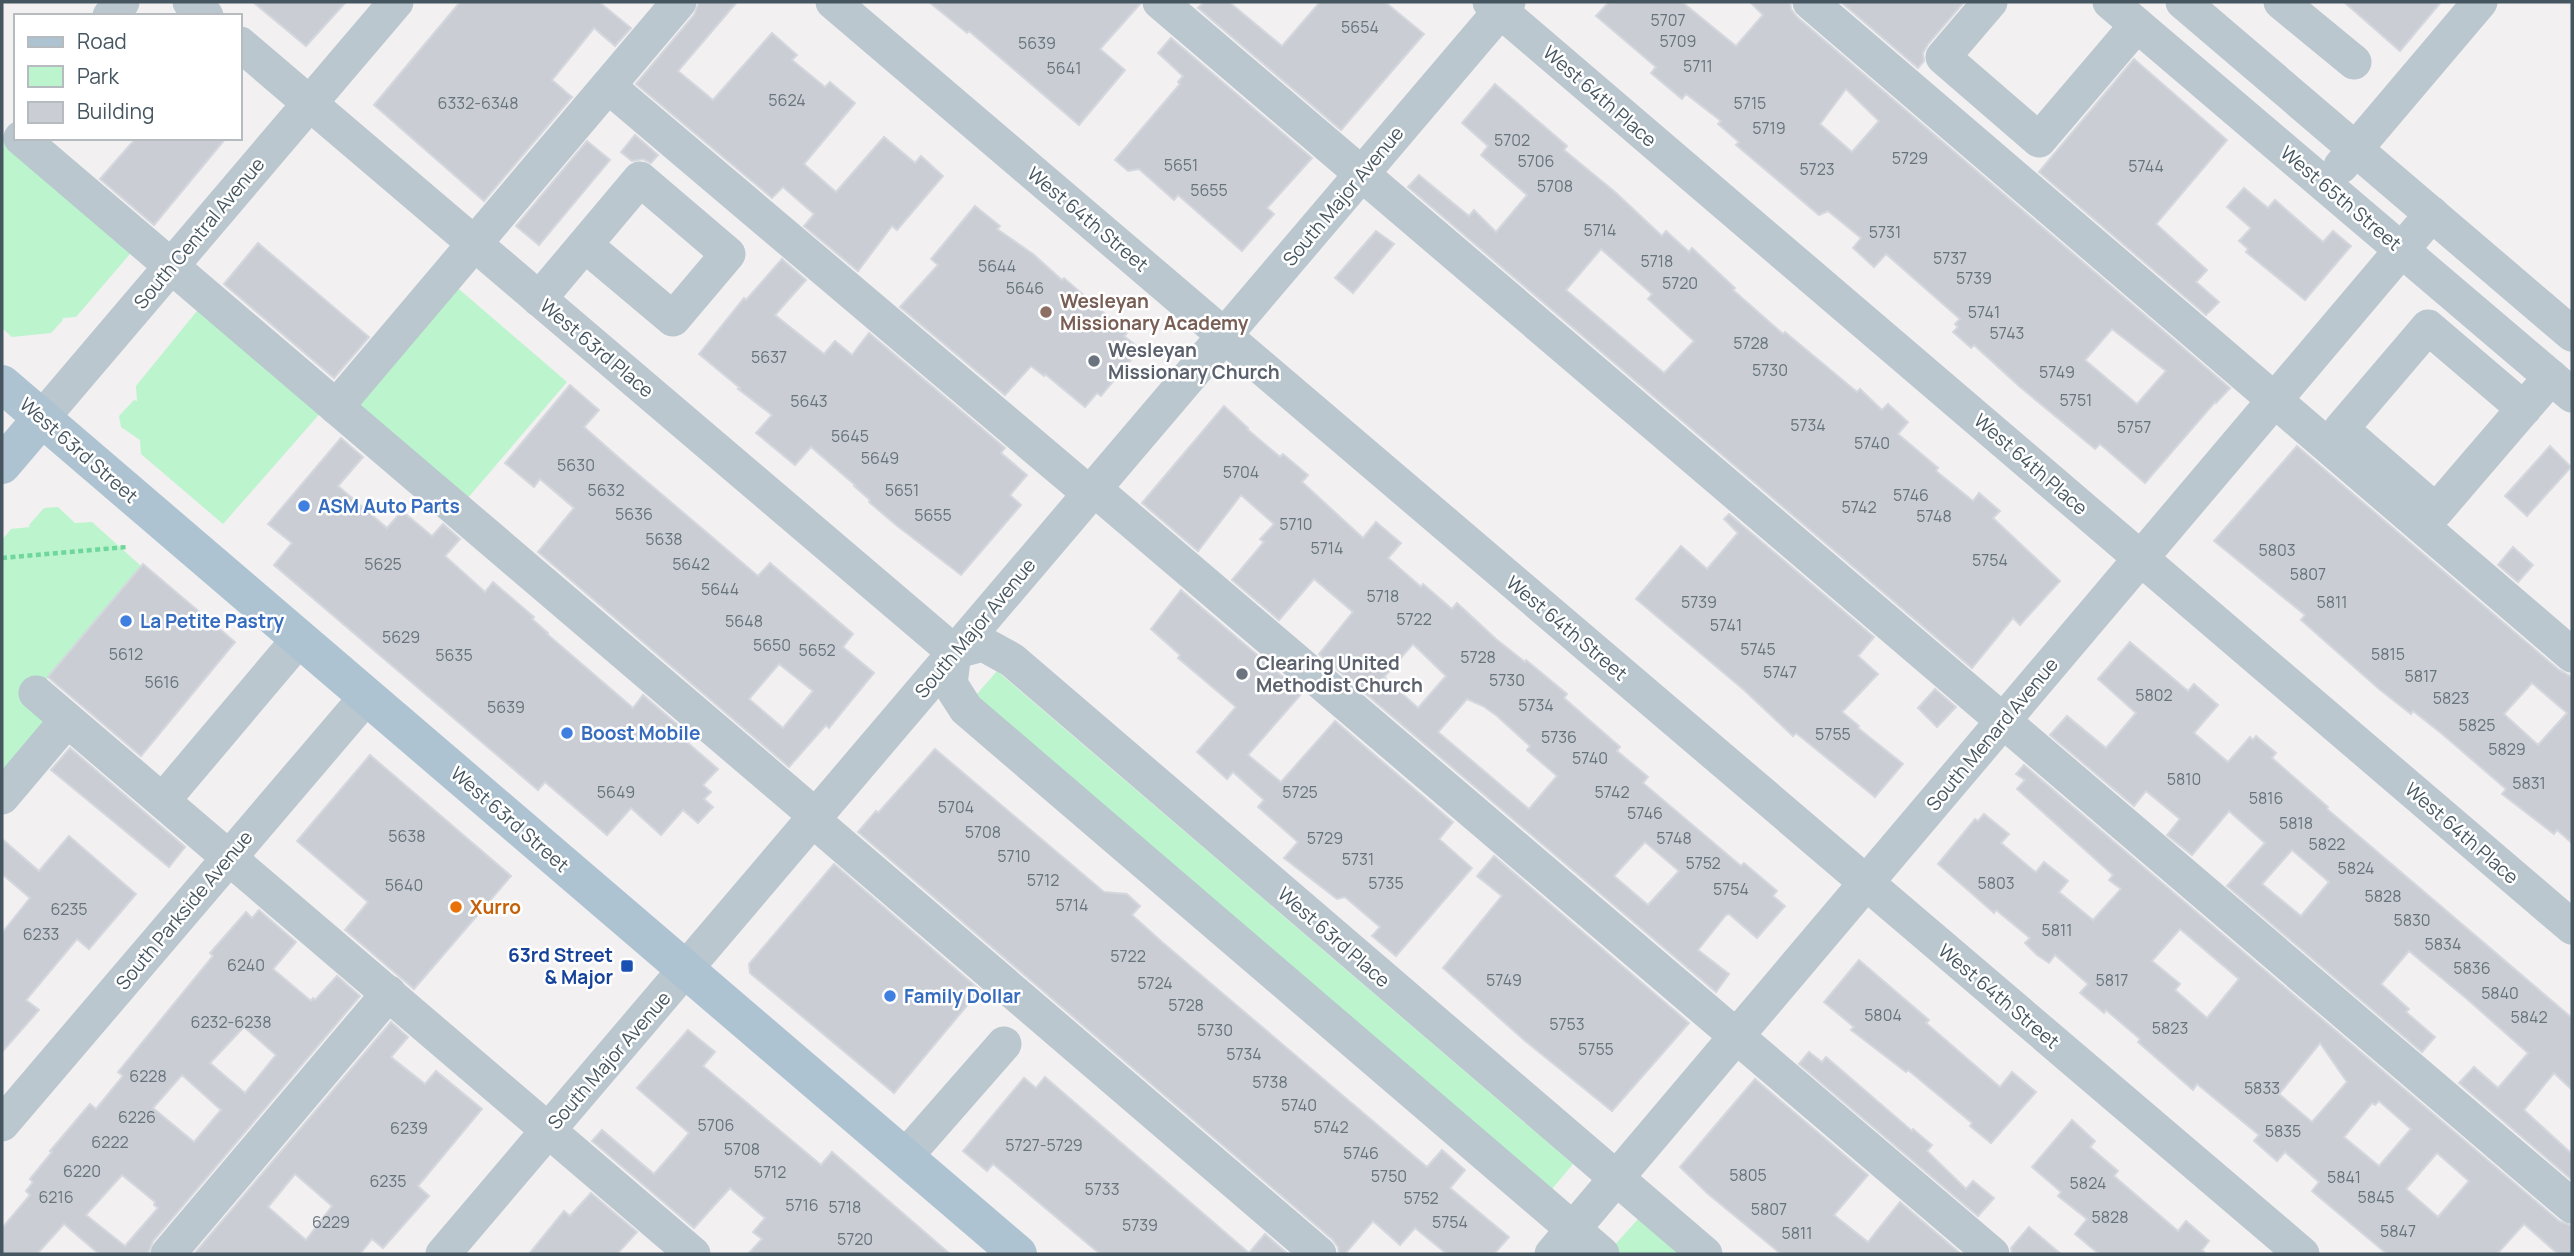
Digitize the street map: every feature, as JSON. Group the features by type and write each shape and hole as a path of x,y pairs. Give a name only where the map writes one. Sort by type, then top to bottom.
{"main road":[{"name":"West 63rd Street","path":"2,384 905,1157 1008,1251"},
{"name":"South Central Avenue","path":"2,465 42,418"}],"street":[{"path":"190,2 204,14"},
{"name":"South Central Avenue","path":"42,418 396,2"},
{"path":"336,407 679,2"},
{"name":"West 64th Street","path":"833,2 2302,1254"},
{"path":"1160,2 2572,1206"},
{"path":"1810,2 2274,400 2402,496 2436,511 2524,409 2562,386"},
{"path":"1990,2 1943,57 2039,140 2137,25"},
{"name":"West 65th Street","path":"2110,2 2562,386"},
{"path":"2281,2 2354,62"},
{"path":"2325,185 2480,2"},
{"path":"2191,4 2355,149 2572,334"},
{"name":"South Major Avenue","path":"443,1254 1362,174 1499,5"},
{"name":"West 64th Place","path":"1499,5 2572,927"},
{"name":"West 63rd Place","path":"242,46 954,652 984,644 1012,660 1705,1254"},
{"path":"608,86 1737,1036 1992,1254"},
{"path":"25,140 1319,1254"},
{"name":"South Menard Avenue","path":"1563,1242 2432,214"},
{"path":"539,299 585,245"},
{"path":"2524,409 2428,327 2341,429 2402,496 2572,655"},
{"path":"170,792 300,639"},
{"path":"954,652 950,684 966,709 1563,1242 1602,1254"},
{"path":"36,693 693,1254"},
{"name":"South Parkside Avenue","path":"2,1124 367,696"},
{"path":"2,797 67,720"},
{"path":"168,1254 388,993"},
{"path":"905,1157 1004,1044"}],"path":[{"path":"2,558 127,547"}],"green space":[{"path":"2,134 135,248 76,317 62,318 51,333 12,337 2,328"},
{"path":"453,284 567,382 467,499 354,402"},
{"path":"201,306 323,410 223,524 141,454 140,440 121,427 119,416 134,400 137,401 136,386"},
{"path":"58,507 75,523 92,522 141,566 41,686 52,723 2,781 2,540 11,529 30,527 44,508"},
{"path":"997,671 1573,1164 1547,1195 971,701"},
{"path":"1639,1218 1681,1254 1619,1254 1612,1248"}],"building":[{"path":"253,2 346,2 306,46"},
{"path":"460,2 599,2 631,28 615,46 594,28 552,80 572,97 484,201 374,105"},
{"path":"699,2 737,2 678,71 713,100 772,33 797,55 792,60 825,87 830,82 855,103 804,164 836,192 884,137 915,163 921,156 943,176 897,230 892,226 858,271 804,226 814,214 783,187 772,198 636,84 694,15"},
{"path":"929,2 1141,3 1100,49 1125,70 1079,125 969,31 967,33"},
{"path":"1204,2 1229,2 1282,46 1320,2 1385,2 1424,34 1341,130 1198,8"},
{"path":"1609,2 1682,2 1736,46 1763,15 1750,2 1790,2 1797,17 2230,388 2145,483 2100,444 2095,449 1974,345 1971,348 1953,332 1960,319 1886,254 1874,267 1853,248 1861,238 1828,211 1819,215 1736,145 1739,142 1718,124 1721,121 1686,94 1682,99 1651,73 1656,67 1596,16","holes":["1846,89 1879,121 1852,152 1820,124","2112,329 2166,371 2137,404 2085,360"]},
{"path":"1841,2 1964,2 1928,44 1923,53 1924,61 1918,68"},
{"path":"2344,2 2441,2 2400,51"},
{"path":"1171,38 1312,158 1267,208 1274,214 1242,251 1178,195 1174,200 1139,169 1128,171 1115,160 1180,84 1178,82 1183,76 1158,53"},
{"path":"2134,59 2227,140 2156,224 2207,270 2196,282 2219,302 2206,315 2039,172"},
{"path":"1495,84 1567,146 1564,150 1662,236 1666,231 1689,252 1692,248 1735,288 1733,290 1783,334 1785,332 1857,392 1860,389 1882,410 1888,404 1908,422 1898,434 1938,468 1936,471 1973,501 1979,493 2000,511 1993,518 2060,581 2020,625 2013,618 1972,668 1408,187 1419,175 1469,216 1474,210 1496,232 1527,195 1481,155 1488,146 1462,123","holes":["1601,249 1652,294 1648,299 1694,341 1664,373 1566,290"]},
{"path":"635,135 658,155 651,163 643,159 632,161 621,152"},
{"path":"134,140 224,140 154,225 100,179"},
{"path":"587,141 610,160 539,245 516,226"},
{"path":"2244,188 2268,208 2275,200 2323,242 2333,231 2351,246 2305,300 2246,252 2248,249 2239,241 2251,228 2227,207"},
{"path":"975,206 1000,226 997,229 1033,254 1062,280 1064,278 1127,333 1124,336 1140,349 1101,396 1097,393 1085,407 1031,366 1005,395 900,307 938,265 931,259"},
{"path":"1376,231 1394,244 1353,293 1335,278"},
{"path":"258,243 369,337 334,378 224,284"},
{"path":"782,259 806,280 775,315 824,354 835,341 852,355 869,333 1005,448 1001,453 1027,475 1010,495 1021,505 961,575 869,502 855,485 811,447 795,465 756,433 772,415 699,354 744,298 746,300"},
{"path":"570,385 599,410 584,427 758,576 770,563 853,634 843,647 874,673 829,728 826,725 789,767 538,552 574,508 540,479 534,487 505,463","holes":["779,664 813,691 783,728 749,699"]},
{"path":"1224,406 1280,457 1283,454 1308,475 1302,482 1363,538 1376,522 1401,543 1388,558 1421,587 1423,584 1452,609 1457,603 1496,639 1567,694 1564,698 1620,747 1617,751 1648,777 1643,783 1741,866 1744,863 1777,891 1773,896 1785,906 1757,938 1729,914 1726,915 1698,950 1729,974 1716,992 1319,654 1353,612 1314,579 1279,620 1232,580 1264,542 1260,539 1274,524 1241,495 1198,551 1142,503","holes":["1413,644 1446,676 1418,708 1384,677","1467,699 1497,716 1530,746 1527,750 1557,776 1529,809 1438,732","1645,842 1679,871 1648,905 1614,876"]},
{"path":"341,438 363,457 338,486 387,528 402,511 432,536 443,524 460,539 445,556 485,592 493,582 534,617 532,619 547,634 633,708 643,695 686,732 681,737 718,769 703,785 711,792 704,799 713,807 698,823 683,810 661,835 631,808 607,835 545,782 538,790 274,565 292,543 268,524"},
{"path":"2297,446 2559,670 2572,677 2572,843 2557,830 2554,834 2502,794 2506,789 2441,733 2379,689 2301,620 2305,615 2214,541","holes":["2532,683 2567,713 2538,745 2504,714"]},
{"path":"2550,446 2571,467 2527,516 2505,496"},
{"path":"1729,514 1874,637 1858,656 1878,674 1842,712 1903,764 1875,797 1796,733 1793,736 1744,690 1636,599 1681,546 1707,569 1738,533 1724,519"},
{"path":"2513,547 2533,565 2518,582 2498,565"},
{"path":"143,564 235,642 141,756 48,677"},
{"path":"1181,590 1302,693 1248,755 1281,782 1335,721 1453,822 1439,839 1472,868 1396,956 1372,936 1380,927 1345,897 1337,899 1284,858 1298,842 1258,807 1264,800 1233,772 1227,779 1197,752 1236,707 1178,658 1180,655 1151,629"},
{"path":"2130,642 2188,691 2194,684 2218,705 2194,733 2228,762 2250,737 2253,740 2256,736 2276,753 2272,758 2328,807 2327,809 2572,1018 2572,1090 2554,1073 2524,1110 2572,1154 2572,1180 2459,1083 2474,1067 2498,1088 2528,1053 2467,999 2409,951 2381,984 2409,1009 2406,1012 2435,1037 2422,1052 2227,886 2265,843 2229,811 2192,855 2167,835 2180,819 2146,791 2134,806 2050,735 2067,716 2106,748 2136,713 2098,679","holes":["2292,850 2329,882 2301,916 2262,884"]},
{"path":"1935,689 1956,707 1937,727 1918,708"},
{"path":"70,748 185,847 169,867 51,770"},
{"path":"935,749 1104,892 1127,894 1140,906 1132,915 1427,1167 1442,1150 1465,1170 1450,1188 1509,1237 1494,1254 1447,1254 1415,1228 1400,1245 1373,1221 1345,1254 1339,1254 1332,1239 858,832"},
{"path":"370,755 511,876 414,989 345,930 368,902 297,841"},
{"path":"2024,765 2559,1221 2572,1226 2572,1254 2558,1254 2524,1224 2497,1254 2387,1254 2312,1191 2319,1182 2285,1152 2277,1161 2254,1141 2259,1135 2197,1084 2193,1090 2138,1042 2140,1039 2106,1010 2104,1013 2080,993 2088,984 2055,955 2049,963 2037,955 2025,943 2030,938 1996,910 1994,913 1938,864 1975,819 1978,821 1984,814 2009,834 2001,843 2034,871 2044,862 2068,881 2059,892 2093,920 2121,889 2109,880 2113,875 2017,789 2025,780 2016,774","holes":["2180,929 2239,979 2207,1018 2175,990 2180,984 2152,961","2320,1043 2347,1082 2312,1122 2279,1094","2379,1101 2411,1129 2379,1166 2344,1137 2372,1103 2375,1105","2437,1153 2469,1181 2438,1217 2406,1189"]},
{"path":"69,836 136,894 89,949 77,939 26,1000 39,1010 2,1052 2,933 30,898 2,874 2,839 39,871"},
{"path":"1494,856 1689,1023 1612,1111 1524,1040 1443,968 1502,896 1477,876"},
{"name":"Family Dollar","path":"834,864 980,990 894,1093 750,973 749,964"},
{"path":"259,910 296,942 273,969 311,1001 337,976 360,996 153,1241 148,1254 99,1254 64,1224 37,1254 2,1254 2,1228 30,1195 26,1191 33,1182 30,1179 52,1152 50,1151 90,1104 96,1109 123,1076 118,1072 213,956 210,953 246,912 252,918","holes":["244,1027 276,1055 245,1093 210,1063","182,1075 221,1110 194,1142 153,1108","122,1175 155,1202 154,1205 158,1208 125,1246 86,1215"]},
{"path":"1859,960 1929,1020 1926,1023 2000,1087 2012,1072 2036,1092 1991,1143 1970,1126 1972,1123 1908,1070 1906,1072 1851,1030 1854,1027 1824,1002"},
{"path":"391,1022 408,1037 391,1057 425,1084 436,1071 482,1109 418,1186 429,1196 383,1248 372,1239 360,1254 194,1254","holes":["295,1174 332,1206 306,1240 268,1207"]},
{"path":"688,1030 715,1052 703,1066 821,1165 832,1152 950,1254 748,1254 762,1239 753,1232 765,1218 730,1188 694,1228 592,1141 602,1130 654,1174 675,1150 689,1133 637,1088"},
{"path":"1809,1052 1822,1062 1826,1057 1932,1145 1927,1151 1966,1189 1973,1181 1994,1198 1978,1216 1799,1064"},
{"path":"1045,1077 1249,1253 1265,1234 1288,1254 1100,1254 993,1164 987,1171 963,1151 1024,1078 1036,1088"},
{"path":"1755,1079 1868,1175 1834,1215 1868,1242 1900,1202 1961,1254 1781,1254 1707,1193 1680,1167"},
{"path":"2072,1120 2095,1141 2090,1147 2118,1171 2114,1176 2178,1231 2186,1221 2209,1241 2202,1250 2206,1254 2099,1254 2075,1234 2087,1219 2058,1196 2061,1192 2032,1167"},
{"path":"591,1193 637,1232 617,1254 529,1254 564,1211 570,1216"},
{"path":"2029,1227 2061,1254 2012,1254 2011,1248"}],"place":[{"name":"Wesleyan Missionary Academy","path":"1046,312"},
{"name":"Wesleyan Missionary Church","path":"1094,361"},
{"name":"ASM Auto Parts","path":"304,506"},
{"name":"La Petite Pastry","path":"126,621"},
{"name":"Clearing United Methodist Church","path":"1242,674"},
{"name":"Boost Mobile","path":"567,733"},
{"name":"Xurro","path":"456,907"},
{"name":"63rd Street & Major","path":"627,966"},
{"name":"Family Dollar","path":"890,996"}]}
